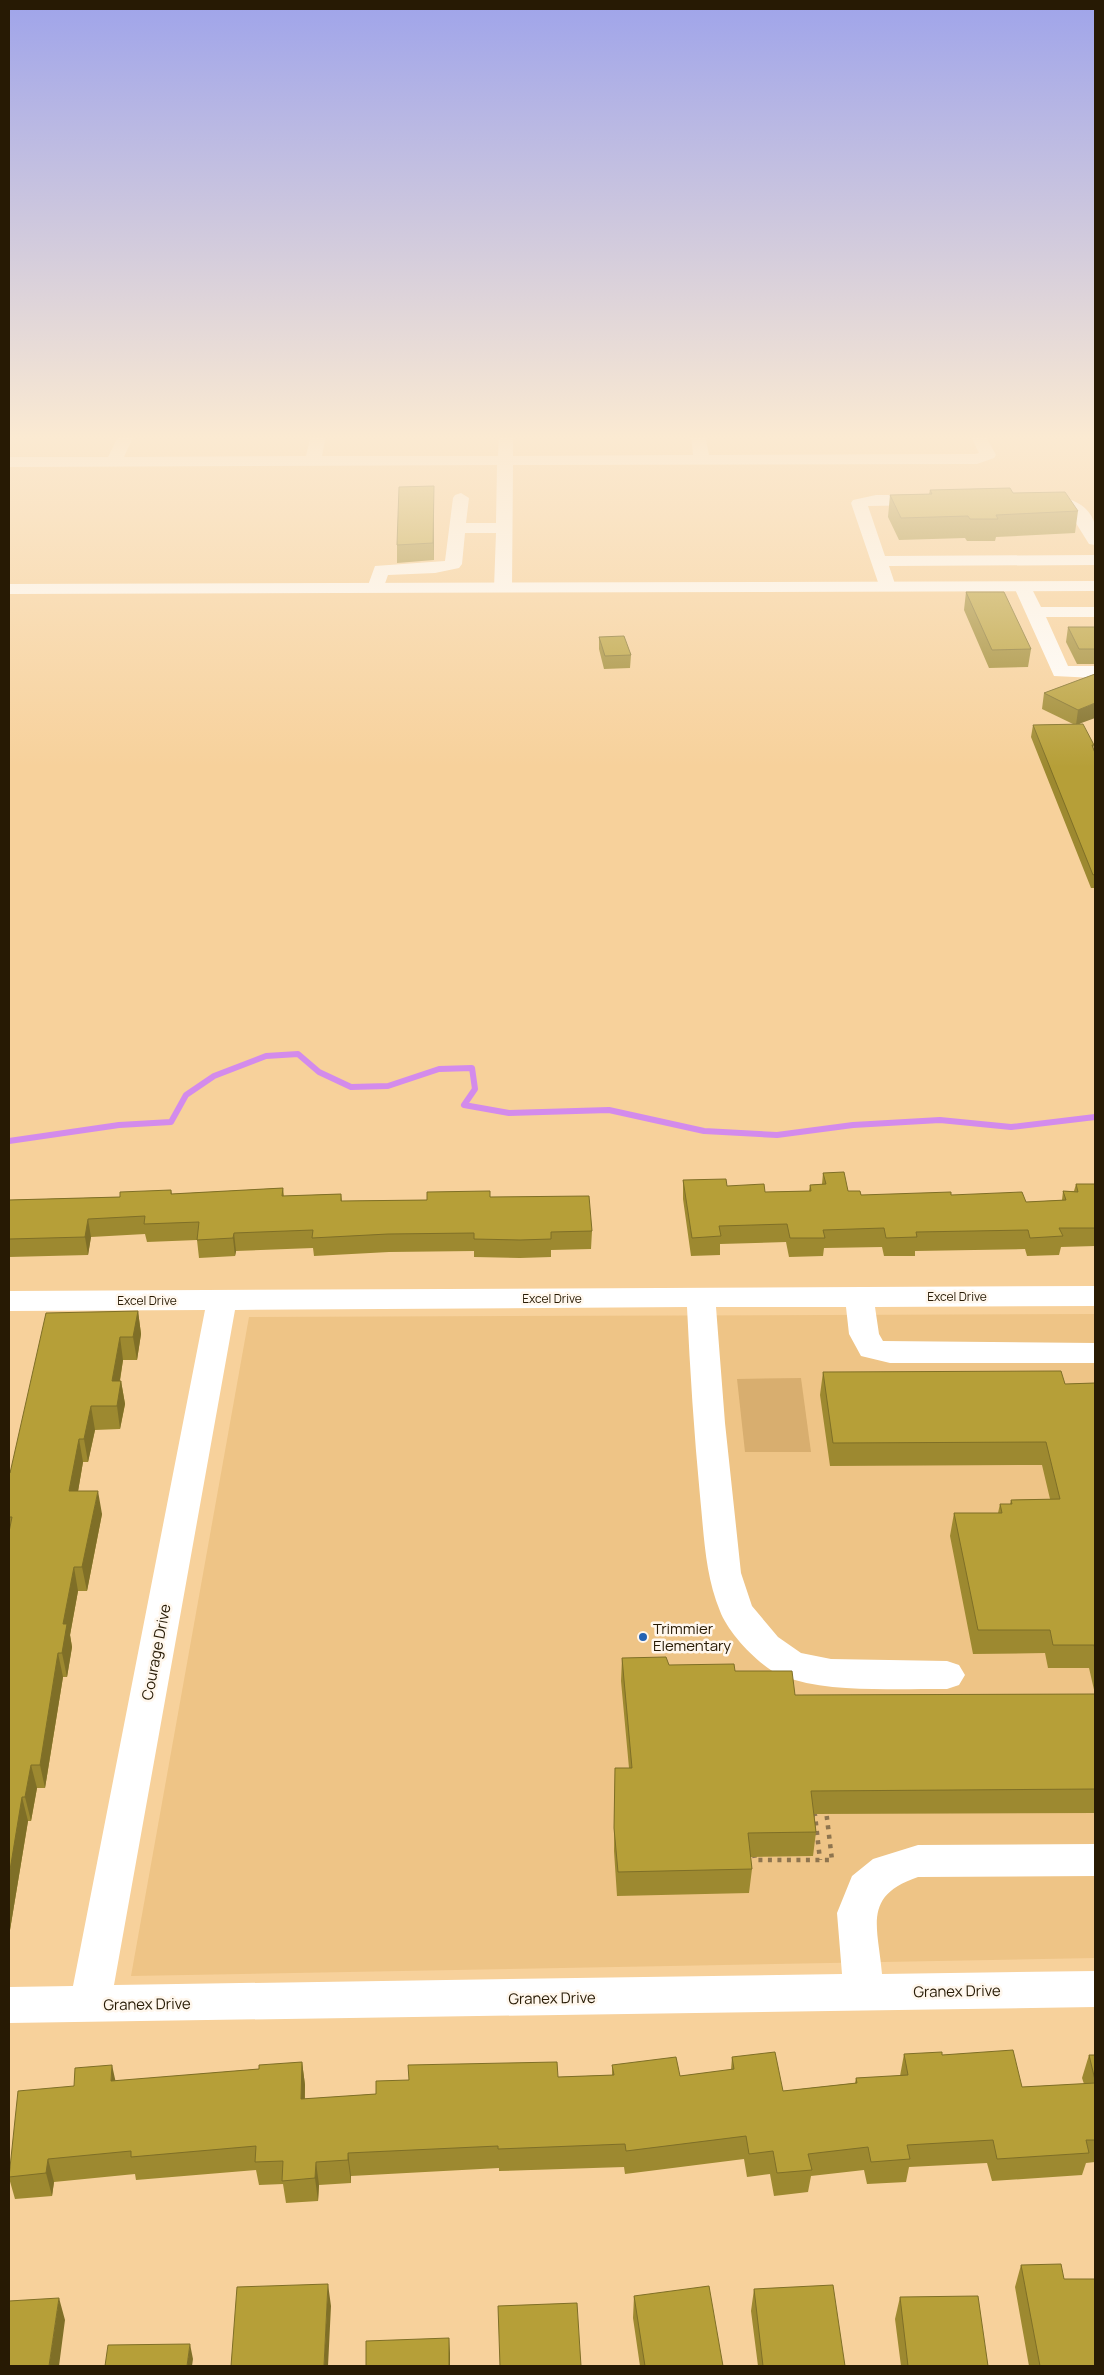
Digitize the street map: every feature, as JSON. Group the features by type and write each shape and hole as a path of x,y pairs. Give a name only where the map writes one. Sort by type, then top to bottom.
{"street":[{"path":"376,588 382,570 435,568 453,564 456,546"},
{"path":"503,588 504,546"},
{"path":"873,546 887,587"},
{"path":"878,561 1095,560"},
{"path":"9,589 1095,586"},
{"path":"1022,587 1034,612 1051,631 1061,672 1095,672"},
{"path":"1034,612 1095,612"},
{"name":"Excel Drive","path":"9,1301 1095,1296"},
{"path":"859,1297 864,1334 872,1349 890,1354 1095,1353"},
{"path":"701,1298 709,1422 724,1573 737,1612 766,1646 792,1665 831,1673 947,1675"},
{"name":"Courage Drive","path":"90,2005 222,1300"},
{"path":"863,1992 857,1913 866,1888 887,1871 918,1861 1095,1860"},
{"name":"Granex Drive","path":"9,2005 1095,1989"}],"path":[{"path":"753,1844 755,1860 832,1860 825,1802"},
{"path":"808,1814 815,1815 820,1860"}],"shaded area":[{"name":"Trimmier Elementary","path":"1095,1314 1095,1958 131,1976 249,1317"},
{"path":"801,1378 811,1452 745,1452 737,1379"}],"building":[{"path":"966,592 1004,592 1031,649 992,650"},
{"path":"1068,627 1095,627 1095,649 1079,649"},
{"path":"624,636 631,655 605,656 599,637"},
{"path":"1095,674 1095,703 1078,710 1044,693"},
{"path":"1083,724 1094,745 1092,745 1095,753 1095,874 1093,875 1033,725"},
{"path":"844,1172 848,1191 860,1191 861,1195 951,1192 951,1195 1022,1192 1026,1202 1066,1200 1063,1191 1078,1192 1076,1184 1095,1184 1095,1228 1059,1228 1063,1236 1030,1238 1028,1230 916,1232 917,1237 886,1238 884,1228 823,1230 825,1238 790,1238 787,1224 719,1226 721,1236 692,1238 683,1180 726,1179 727,1186 764,1184 765,1192 811,1191 810,1185 826,1184 823,1173"},
{"path":"283,1188 282,1196 341,1194 341,1201 427,1200 427,1192 490,1191 490,1197 589,1196 592,1231 551,1232 551,1239 520,1240 474,1239 474,1233 388,1234 312,1238 313,1230 234,1233 233,1238 197,1240 199,1222 144,1224 145,1216 88,1219 85,1237 9,1239 9,1200 120,1197 120,1192 171,1190 171,1194"},
{"path":"138,1311 133,1337 120,1337 112,1381 121,1381 117,1406 91,1406 84,1439 79,1439 69,1491 98,1491 82,1567 74,1567 63,1624 67,1624 62,1653 58,1653 40,1765 31,1765 25,1797 22,1797 9,1876 9,1532 12,1517 9,1517 9,1473 46,1313"},
{"path":"1061,1371 1065,1384 1095,1383 1095,1650 1094,1645 1053,1645 1050,1630 978,1630 954,1513 1002,1513 1000,1504 1012,1504 1011,1500 1060,1499 1046,1442 833,1443 823,1372"},
{"path":"666,1657 669,1665 734,1664 735,1671 792,1671 795,1695 1095,1694 1095,1789 811,1791 816,1832 748,1833 752,1869 618,1872 614,1828 615,1768 632,1768 622,1658"},
{"path":"1013,2050 1022,2087 1095,2083 1095,2140 1086,2140 1089,2153 997,2159 993,2140 907,2145 910,2159 871,2162 868,2147 808,2154 812,2170 777,2173 773,2151 749,2154 746,2136 626,2151 625,2144 498,2149 498,2146 348,2153 348,2160 316,2162 315,2178 282,2181 283,2161 255,2162 256,2146 131,2157 131,2151 48,2159 46,2173 9,2177 18,2091 74,2086 75,2068 112,2065 111,2081 259,2069 259,2065 302,2062 301,2099 376,2094 376,2081 409,2080 408,2065 557,2062 558,2077 614,2075 612,2065 676,2057 680,2076 734,2069 732,2057 775,2052 783,2091 857,2083 856,2078 908,2075 904,2054 942,2052 942,2055"},
{"path":"1089,2055 1095,2055 1095,2080"},
{"path":"1061,2264 1064,2279 1095,2279 1095,2366 1040,2366 1021,2265"},
{"path":"328,2284 324,2366 231,2366 237,2287"},
{"path":"833,2285 845,2366 763,2366 754,2289"},
{"path":"709,2286 723,2366 645,2366 634,2296"},
{"path":"978,2296 988,2366 908,2366 900,2297"},
{"path":"59,2298 49,2366 9,2366 9,2301"},
{"path":"577,2303 581,2366 500,2366 498,2306"},
{"path":"449,2338 449,2366 366,2366 366,2341"},
{"path":"190,2344 187,2366 105,2366 108,2345"}],"waterway":[{"path":"9,1141 119,1125 171,1122 186,1095 214,1076 266,1056 298,1054 319,1072 351,1087 388,1086 439,1069 472,1068 475,1089 464,1105 509,1113 609,1110 704,1131 777,1135 853,1125 940,1120 1011,1127 1095,1117"}],"place":[{"name":"Trimmier Elementary","path":"643,1637"}]}
